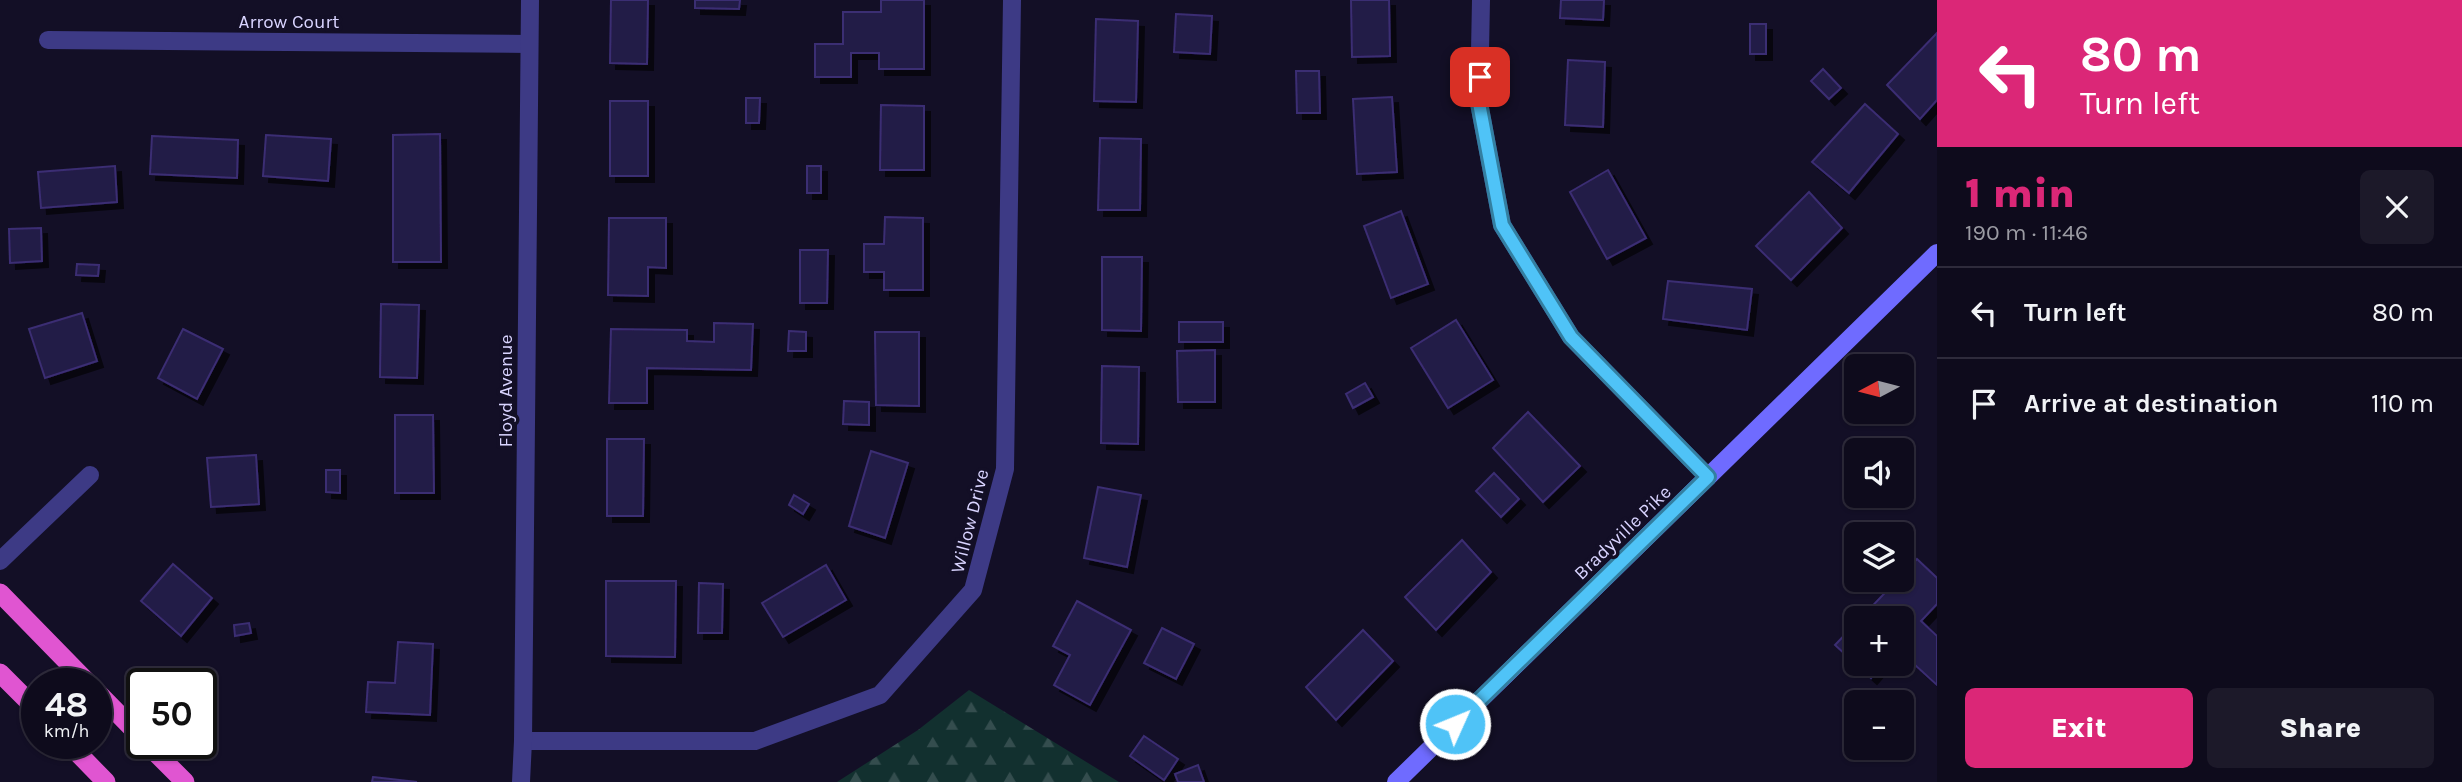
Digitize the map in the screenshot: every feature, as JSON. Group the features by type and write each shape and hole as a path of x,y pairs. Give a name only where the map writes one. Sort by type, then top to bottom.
{"highway":[{"path":"0,593 73,668"},
{"path":"0,673 21,694"},
{"path":"112,707 126,722"},
{"path":"84,759 106,782"},
{"path":"163,759 185,782"}],"main road":[{"name":"Bradyville Pike","path":"1396,782 1937,253"}],"street":[{"name":"Floyd Avenue","path":"520,782 523,741 530,0"},
{"name":"Willow Drive","path":"523,741 755,741 880,695 973,590 1005,469 1012,0"},
{"path":"1481,0 1479,103 1502,225 1571,337 1708,477"},
{"name":"Arrow Court","path":"48,40 529,44"},
{"path":"0,561 90,475"}],"green space":[{"path":"969,690 1119,782 837,782 918,730"}],"building":[{"path":"611,0 648,0 647,64 610,63"},
{"path":"695,0 740,0 739,9 695,8"},
{"path":"881,0 924,0 924,69 879,69 879,53 851,53 851,77 815,77 815,44 843,44 843,12 881,12"},
{"path":"1351,0 1389,0 1390,56 1352,57"},
{"path":"1561,0 1604,0 1603,20 1560,18"},
{"path":"1176,14 1212,16 1210,54 1174,52"},
{"path":"1096,19 1138,21 1136,102 1094,101"},
{"path":"1750,24 1766,24 1766,54 1750,54"},
{"path":"1937,33 1937,100 1920,119 1887,85"},
{"path":"1568,60 1605,62 1603,127 1565,125"},
{"path":"1823,69 1841,88 1829,99 1811,81"},
{"path":"1296,71 1319,71 1320,113 1297,113"},
{"path":"1392,97 1397,172 1357,174 1353,99"},
{"path":"746,98 760,98 759,123 746,123"},
{"path":"610,101 648,101 648,176 610,176"},
{"path":"1865,104 1898,134 1849,193 1812,162"},
{"path":"881,105 924,106 924,170 880,170"},
{"path":"440,134 441,262 393,262 393,135"},
{"path":"266,135 331,139 328,181 263,176"},
{"path":"152,136 238,140 237,178 150,174"},
{"path":"1100,138 1141,139 1140,210 1098,210"},
{"path":"115,166 117,202 41,208 38,172"},
{"path":"807,166 821,166 821,193 807,193"},
{"path":"1608,170 1646,238 1607,259 1570,192"},
{"path":"1809,192 1842,228 1791,280 1756,246"},
{"path":"1401,211 1428,284 1391,298 1364,226"},
{"path":"885,217 923,218 923,290 884,290 884,272 864,272 864,244 884,244"},
{"path":"609,218 666,218 666,268 648,267 648,296 608,295"},
{"path":"41,228 42,261 10,263 9,229"},
{"path":"800,250 828,250 827,303 800,303"},
{"path":"1102,257 1142,257 1141,331 1102,330"},
{"path":"77,264 99,265 98,276 76,275"},
{"path":"1668,281 1752,289 1747,330 1663,319"},
{"path":"381,304 419,305 417,378 380,377"},
{"path":"82,313 97,361 45,378 29,329"},
{"path":"1456,320 1493,380 1448,408 1411,348"},
{"path":"1179,322 1223,322 1223,342 1179,342"},
{"path":"714,323 753,324 751,370 647,368 647,403 609,403 611,329 687,330 687,341 714,342"},
{"path":"183,329 223,349 197,399 158,378"},
{"path":"789,331 806,332 806,351 788,351"},
{"path":"875,332 919,332 919,406 876,405"},
{"path":"1215,350 1215,402 1178,402 1177,351"},
{"path":"1102,366 1139,367 1138,444 1101,443"},
{"path":"1365,383 1373,397 1353,408 1346,394"},
{"path":"844,401 869,402 869,425 843,424"},
{"path":"1528,412 1580,466 1543,502 1493,448"},
{"path":"395,415 433,415 434,493 395,493"},
{"path":"607,439 644,439 643,516 607,516"},
{"path":"871,451 908,463 885,538 849,526"},
{"path":"256,455 259,504 211,507 207,458"},
{"path":"326,470 340,470 340,493 326,492"},
{"path":"1494,473 1519,499 1501,517 1476,491"},
{"path":"1098,487 1141,495 1127,567 1084,558"},
{"path":"794,495 809,504 803,514 789,505"},
{"path":"1462,540 1491,572 1436,630 1405,597"},
{"path":"1917,559 1937,578 1937,604 1921,621 1937,636 1937,685 1914,664 1914,606 1872,606 1886,592 1914,592 1914,562"},
{"path":"173,564 212,598 181,636 141,601"},
{"path":"826,565 846,600 783,637 762,603"},
{"path":"606,581 676,581 675,657 606,656"},
{"path":"699,583 723,584 722,633 698,633"},
{"path":"1077,601 1131,630 1090,705 1054,685 1070,655 1053,646"},
{"path":"249,623 251,633 235,636 234,625"},
{"path":"1162,628 1194,644 1176,679 1144,663"},
{"path":"1363,630 1393,661 1336,720 1306,687"},
{"path":"1844,636 1844,653 1835,645"},
{"path":"398,642 433,644 430,715 366,712 368,682 395,683"},
{"path":"1144,736 1178,759 1164,780 1130,756"},
{"path":"1198,765 1204,782 1178,782 1175,774"},
{"path":"373,777 417,782 372,782"}],"route":[{"path":"1455,724 1708,477 1571,337 1502,225 1479,103 1480,77"}]}
